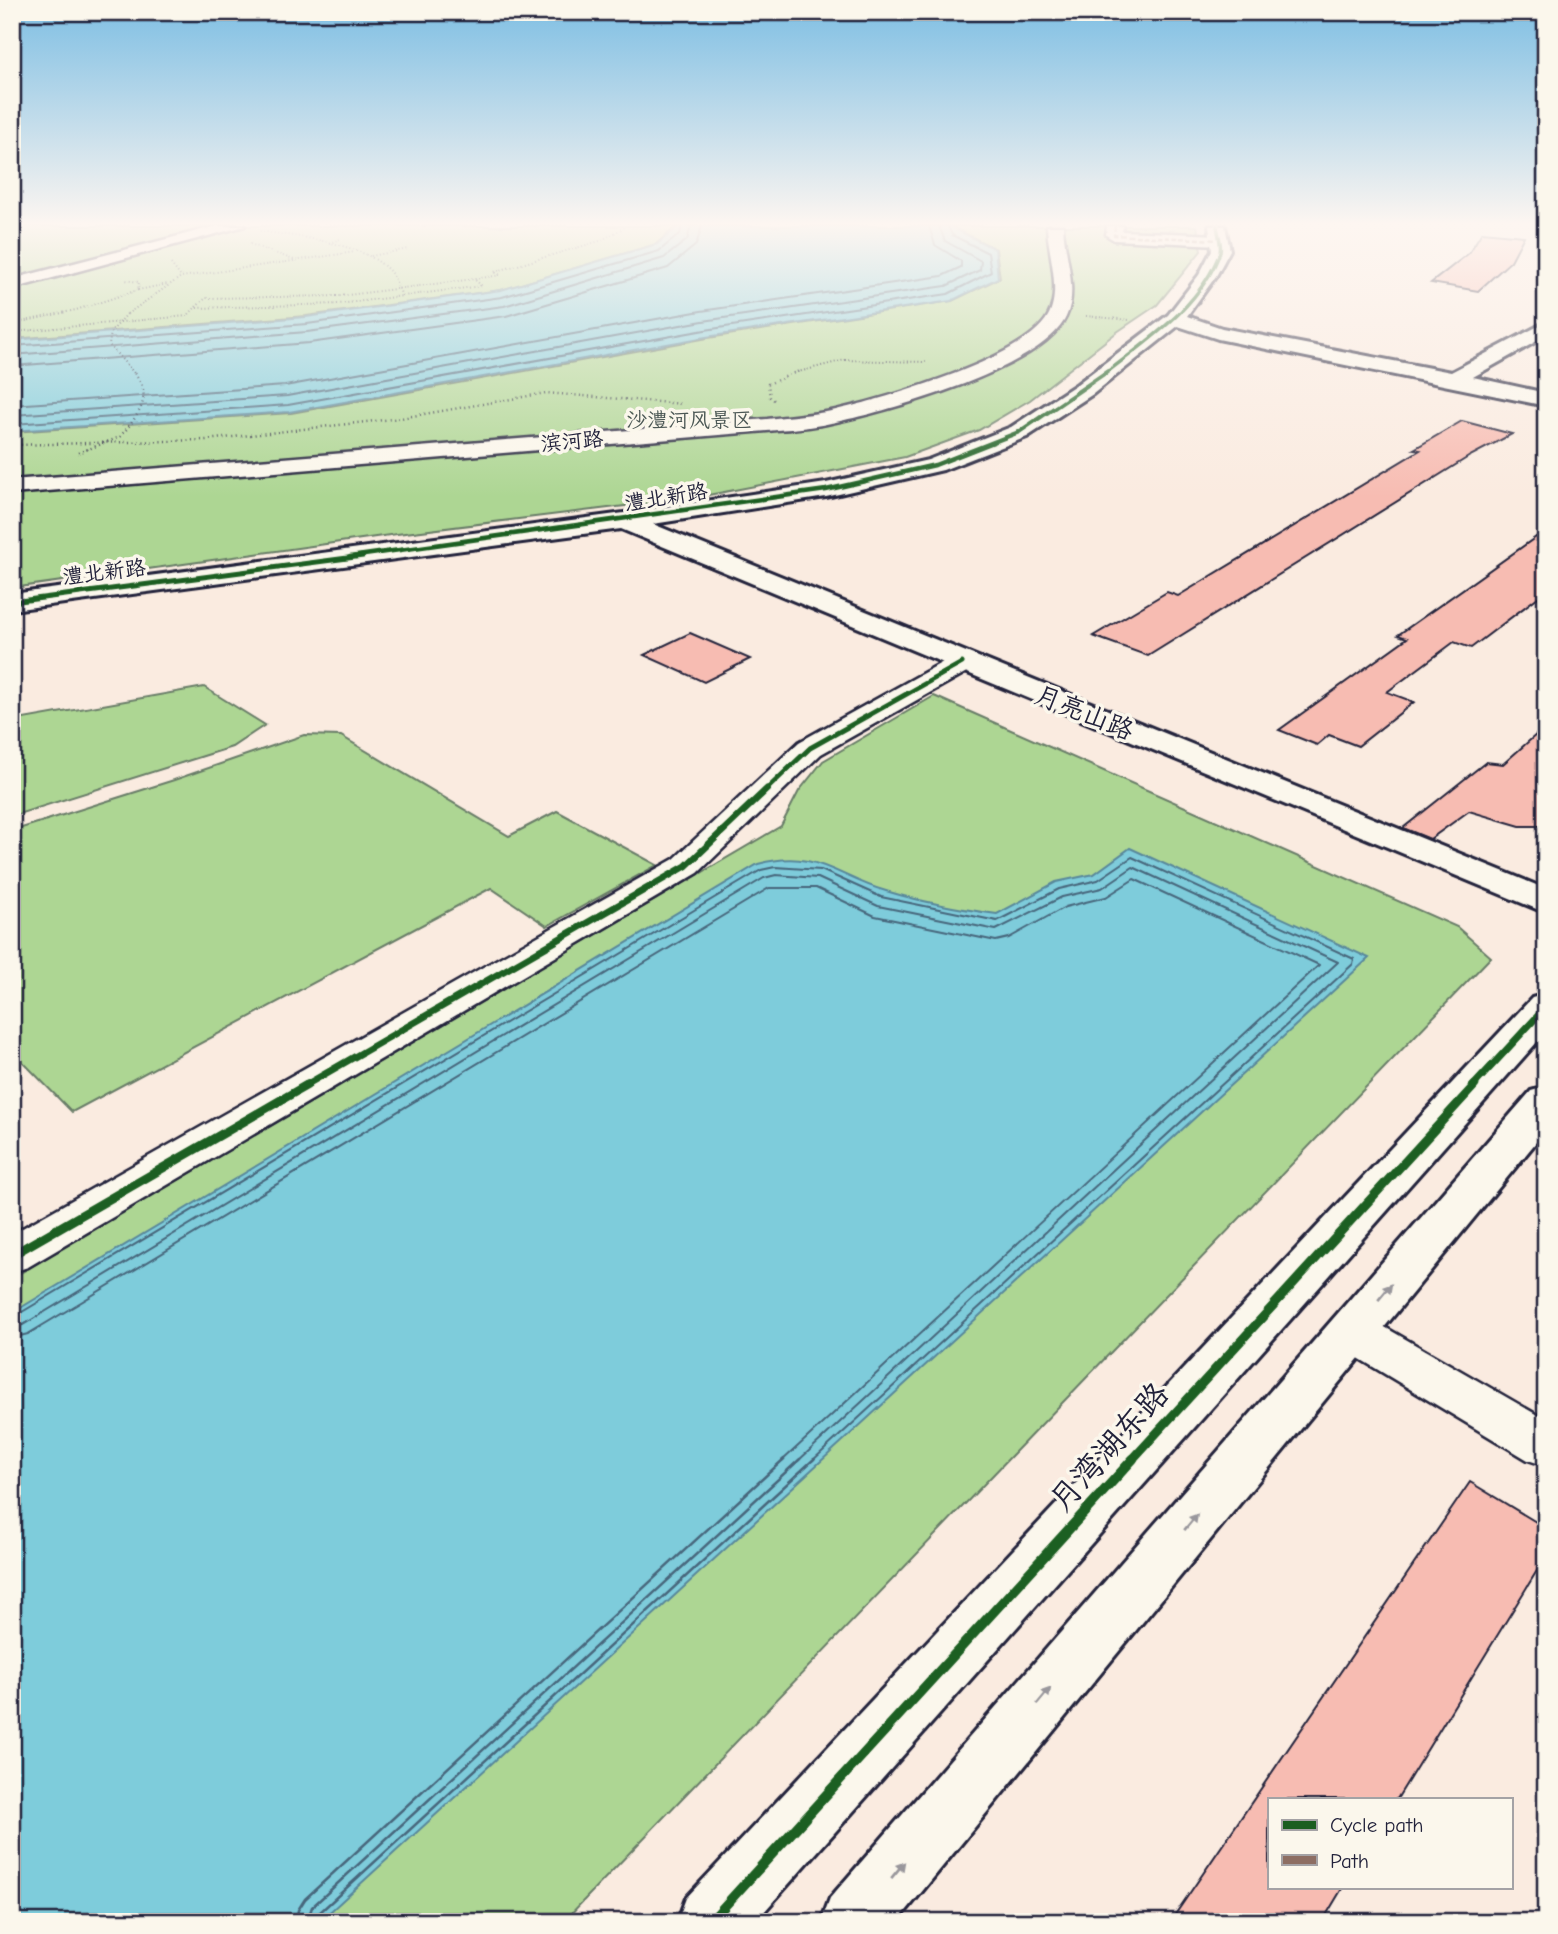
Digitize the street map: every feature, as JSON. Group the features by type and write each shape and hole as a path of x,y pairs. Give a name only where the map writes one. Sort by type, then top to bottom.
{"street":[{"name":"滨河路","path":"12,487 767,425 834,416 978,371 1027,347 1055,316"},
{"name":"澧北新路","path":"12,602 624,521 826,490 934,466 1019,432 1085,388 1177,316"},
{"path":"1173,321 1218,332 1461,375 1502,378 1546,387"},
{"path":"1461,375 1546,328"},
{"path":"1502,378 1546,400"},
{"name":"月亮山路","path":"624,521 962,663 1546,902"},
{"path":"12,1255 686,866 810,748 962,663"},
{"name":"月湾湖东路","path":"710,1922 1546,1007"},
{"path":"854,1922 1546,1101"},
{"path":"1352,1331 1546,1445"}],"path":[{"path":"12,324 55,316"},
{"path":"120,437 136,422 147,399 144,383 109,351 107,340 124,316"},
{"path":"12,332 184,316"},
{"path":"1094,316 1173,321"},
{"path":"769,405 780,404 770,397 768,384 806,367 871,356 934,363 924,367"},
{"path":"12,445 206,440 401,418 536,394 691,405"}],"green space":[{"path":"12,316 303,316 12,339"},
{"name":"沙澧河风景区","path":"851,316 1140,316 1030,400 979,430 905,457 698,497 397,534 12,588 12,432 291,413 708,338"},
{"path":"204,687 265,725 232,747 12,816 12,721"},
{"path":"934,696 1457,927 1491,957 563,1922 12,1922 12,1278 781,826 799,791 823,761"},
{"path":"304,735 341,736 509,836 557,811 657,865 547,926 491,888 72,1112 20,1059 12,1063 12,831 174,780"}],"water":[{"path":"847,316 706,337 289,412 12,431 12,340 306,317"},
{"path":"1130,848 1369,958 319,1922 12,1922 12,1313 758,864 778,860 811,862 900,895 997,914 1056,882 1094,874"}],"building":[{"path":"1462,421 1512,434 1470,456 1148,656 1093,636 1167,592 1178,596 1420,450 1414,449"},
{"path":"1546,530 1546,591 1471,648 1454,642 1387,692 1414,702 1358,746 1329,735 1317,745 1279,730 1407,638 1398,635"},
{"path":"690,633 750,659 704,682 644,655"},
{"path":"1546,726 1546,826 1520,826 1469,811 1430,839 1403,828 1486,762 1503,764"},
{"path":"1470,1482 1546,1528 1546,1556 1398,1798 1268,1798 1268,1888 1342,1888 1322,1922 1170,1922"}],"cycle path":[{"path":"12,602 624,521 826,490 935,465 1019,432 1085,389 1177,316"},
{"path":"12,1255 686,866 810,748 962,663"},
{"path":"710,1922 1546,1007"}]}
